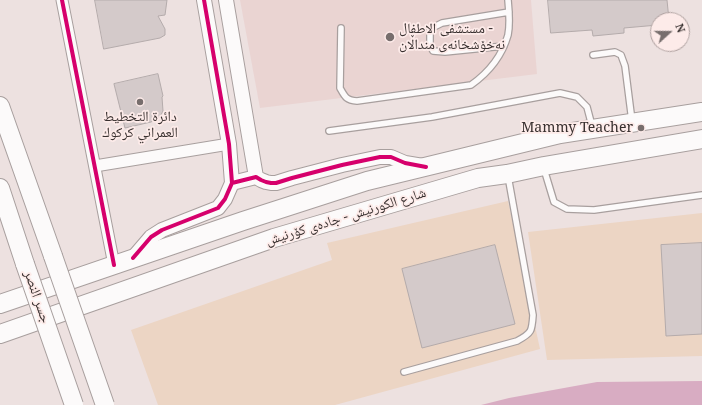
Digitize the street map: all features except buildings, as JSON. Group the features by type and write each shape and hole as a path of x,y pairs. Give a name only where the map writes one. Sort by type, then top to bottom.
{"main road":[{"name":"جسر النصر","path":"0,106 105,405"},
{"name":"شارع الكورنيش - جادەی کۆرنیش","path":"1,301 367,181 560,134 702,112"},
{"name":"شارع الكورنيش - جادەی کۆرنیش","path":"0,334 274,238 478,178 702,139"},
{"name":"جسر النصر","path":"0,188 74,405"}],"street":[{"path":"62,0 114,265"},
{"path":"133,258 152,237 157,234 180,222 218,208 225,199 232,183 229,144 204,0"},
{"path":"226,0 256,177"},
{"path":"95,166 229,144"},
{"path":"232,183 256,177 266,182 276,183 342,164 380,157 391,157 426,167"}],"lane":[{"path":"341,28 340,88 344,96 350,101 471,85 483,76 501,53 508,34 508,0"},
{"path":"504,46 445,52 434,51 430,45 430,29 442,23 509,12"},
{"path":"593,55 615,52 621,55 625,66 632,123"},
{"path":"329,131 432,117 560,93 577,97 587,107 593,129"},
{"path":"544,166 554,202 567,209 594,210 702,195"},
{"path":"404,372 517,341 527,336 531,330 533,315 507,174"}],"shaded area":[{"name":"مستشفى الاطفال - نەخۆشخانەی منداڵان","path":"240,0 531,0 537,74 260,108"},
{"path":"508,201 540,349 335,405 158,405 131,330 332,260 327,243"},
{"path":"702,213 702,356 547,360 528,232"},
{"path":"702,381 702,405 481,405 509,398 597,382"}],"cycle path":[{"path":"62,0 114,265"},
{"path":"133,258 151,237 162,230 218,208 225,199 232,183 229,144 204,0"},
{"path":"232,183 256,177 266,182 276,183 342,165 380,157 391,157 405,163 426,167"}],"place":[{"name":"مستشفى الاطفال - نەخۆشخانەی منداڵان","path":"390,37"},
{"name":"دائرة التخطيط العمراني كركوك","path":"140,102"},
{"name":"Mammy Teacher","path":"641,128"}]}
